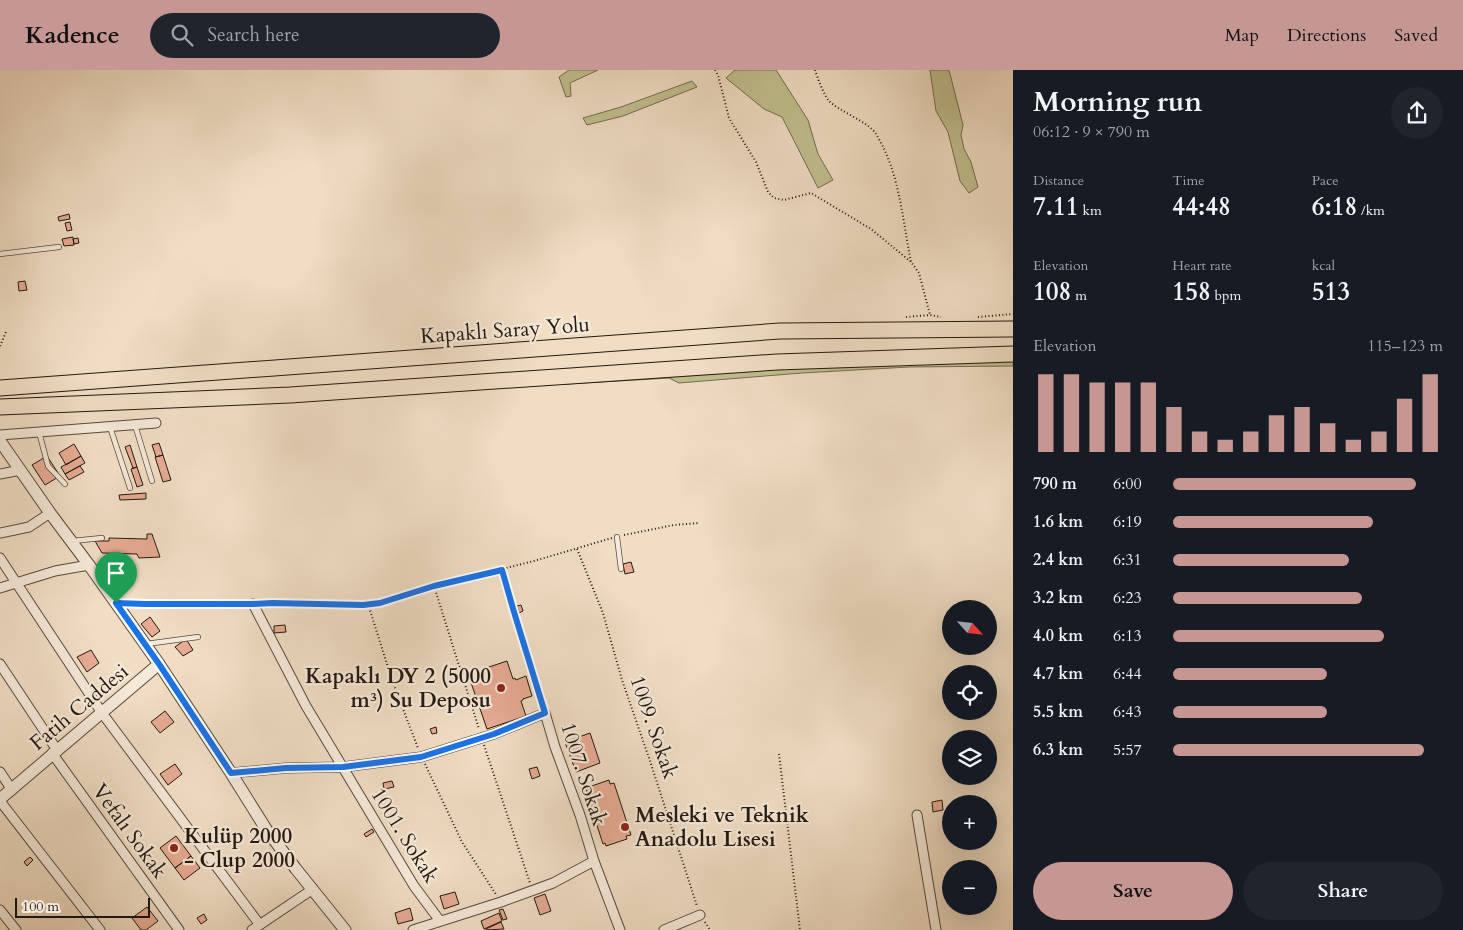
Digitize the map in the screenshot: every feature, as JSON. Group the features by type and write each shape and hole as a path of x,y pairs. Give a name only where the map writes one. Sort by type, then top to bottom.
{"highway":[{"name":"Kapaklı Saray Yolu","path":"0,388 780,331 1013,329"},
{"path":"0,406 290,395 777,362 1013,354"}],"street":[{"path":"0,435 156,423"},
{"path":"0,441 159,664 266,829 345,930"},
{"path":"0,474 21,470"},
{"path":"0,532 29,527 50,513"},
{"path":"0,558 102,713 256,928 313,889"},
{"path":"0,588 55,571 89,565"},
{"name":"1001. Sokak","path":"253,604 306,706 414,886 440,921"},
{"name":"Vefalı Sokak","path":"0,664 55,752 179,930"},
{"name":"Fatih Caddesi","path":"0,800 159,664"},
{"path":"231,773 286,768 343,767 421,757 494,734 545,713"},
{"name":"1007. Sokak","path":"545,713 555,748 580,815 594,861 620,930"},
{"path":"0,772 12,790"},
{"path":"0,800 100,930"},
{"path":"917,815 936,930"},
{"path":"413,930 553,883 594,861"},
{"path":"0,910 16,930"},
{"path":"664,930 700,915"}],"lane":[{"path":"0,254 59,247"},
{"path":"135,424 152,481"},
{"path":"110,426 130,488"},
{"path":"38,432 48,466 65,484"},
{"path":"617,537 622,569"},
{"path":"71,541 102,538"},
{"path":"145,644 198,637"}],"path":[{"path":"715,70 729,118 756,162 768,192 774,198 784,200 811,193 870,229 911,262 919,273 930,315"},
{"path":"815,70 829,101 875,132 895,176 901,198 903,222 911,262"},
{"path":"0,346 6,332"},
{"path":"116,603 380,603 434,586 502,570 617,537 674,525 698,523"},
{"name":"1009. Sokak","path":"577,549 602,613 622,680 700,915"},
{"name":"1007. Sokak","path":"502,570 545,713"},
{"path":"368,604 393,683 421,757 462,842 501,902"},
{"path":"779,754 800,930"}],"shaded area":[{"path":"569,70 598,70 570,83 571,96 566,97 559,77"},
{"path":"735,70 776,70 808,120 818,154 833,180 818,188 782,117 764,109 726,78"},
{"path":"930,70 949,70 963,125 961,135 964,149 971,162 978,187 969,193 960,181 948,132 936,111"},
{"path":"692,81 697,87 623,116 587,125 583,118 621,107"},
{"path":"1013,359 1013,366 909,367 679,383 669,378 567,384 627,374"}],"building":[{"path":"69,214 70,219 59,221 58,217"},
{"path":"70,222 72,230 67,231 65,223"},
{"path":"73,237 74,245 64,246 62,239"},
{"path":"78,238 79,243 74,244 73,239"},
{"path":"25,281 27,290 19,291 18,282"},
{"path":"159,443 163,455 156,457 152,445"},
{"path":"74,444 81,456 66,465 59,453"},
{"path":"130,445 137,467 133,468 125,447"},
{"path":"163,455 171,480 163,482 155,457"},
{"path":"47,456 60,476 45,485 32,465"},
{"path":"81,456 85,463 65,474 61,467"},
{"path":"80,466 84,472 69,480 65,474"},
{"path":"137,467 143,485 137,487 131,469"},
{"path":"146,493 146,499 120,500 119,495"},
{"path":"147,534 152,534 160,557 139,558 137,554 102,553 95,541 109,541 109,538 147,539"},
{"path":"631,562 634,572 625,574 623,564"},
{"path":"521,605 523,611 519,613 517,606"},
{"path":"150,617 160,631 152,637 141,624"},
{"path":"285,625 286,632 274,633 274,626"},
{"path":"186,639 193,650 183,656 175,647"},
{"path":"91,650 99,663 87,672 77,657"},
{"name":"Kapaklı DY 2 (5000 m³) Su Deposu","path":"507,661 513,679 515,678 516,680 526,676 532,696 521,701 526,716 487,729 468,674"},
{"path":"165,711 174,722 160,733 151,722"},
{"path":"436,727 437,733 432,734 430,729"},
{"path":"590,733 600,763 576,772 565,742"},
{"path":"175,764 182,774 168,785 160,774"},
{"path":"537,767 540,776 532,779 529,769"},
{"path":"609,780 610,784 614,783 631,835 626,836 627,839 606,846 605,843 603,844 586,788"},
{"path":"392,781 394,787 384,789 383,783"},
{"path":"942,800 942,810 933,812 932,802"},
{"path":"372,829 374,832 366,837 364,834"},
{"path":"176,836 191,856 175,868 160,848"},
{"path":"191,856 200,868 184,880 175,868"},
{"path":"30,857 33,860 27,866 24,862"},
{"path":"455,892 459,904 444,909 440,896"},
{"path":"545,894 551,911 540,915 534,898"},
{"path":"147,907 158,921 146,930 141,930 132,918"},
{"path":"410,908 413,920 398,924 395,913"},
{"path":"503,909 507,919 503,920 499,910"},
{"path":"499,913 502,921 484,929 481,921"},
{"path":"204,914 207,920 201,924 197,918"},
{"path":"501,922 504,929 486,930 486,929"}],"place":[{"name":"Kapaklı DY 2 (5000 m³) Su Deposu","path":"501,688"},
{"name":"Mesleki ve Teknik Anadolu Lisesi","path":"625,827"},
{"name":"Kulüp 2000 - Clup 2000","path":"174,848"}],"route":[{"path":"502,570 545,713 494,734 421,757 343,767 286,768 231,773 116,603 363,605 380,603 408,593 502,570"}]}
